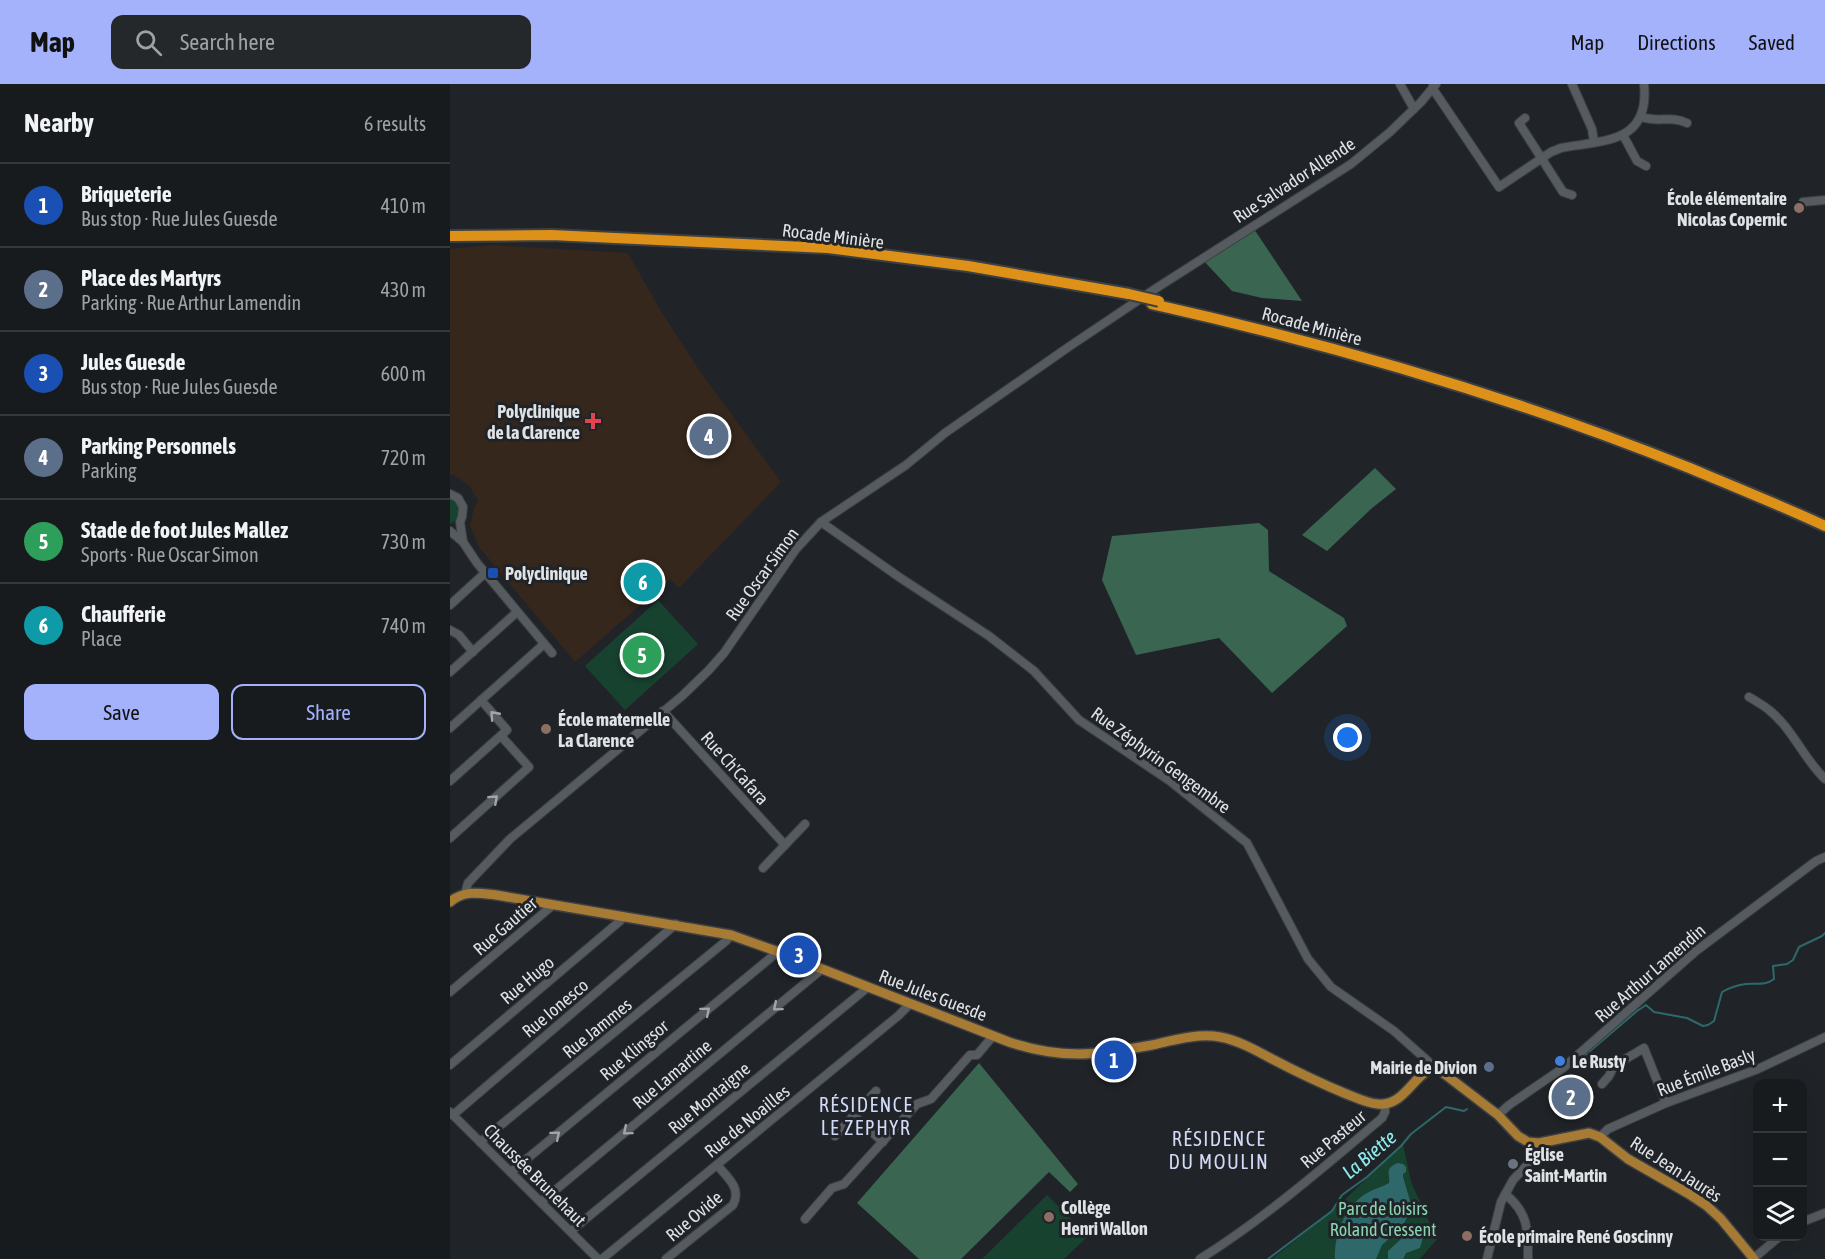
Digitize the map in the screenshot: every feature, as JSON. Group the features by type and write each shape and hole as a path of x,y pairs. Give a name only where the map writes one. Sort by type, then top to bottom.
{"highway":[{"name":"Rocade Minière","path":"450,236 551,235 768,245 927,265 1127,296 1297,332 1502,392 1647,444 1825,520"},
{"name":"Rocade Minière","path":"1156,302 1383,362 1476,390 1644,450 1730,484 1825,526"}],"main road":[{"name":"Rue Jules Guesde","path":"465,894 472,892 496,895 731,935 993,1036 1041,1052 1076,1055 1106,1053 1189,1037 1220,1037 1251,1048 1333,1089 1364,1101 1385,1104"},
{"path":"450,902 465,894"},
{"name":"Rue Pasteur","path":"1385,1104 1397,1100 1422,1075 1433,1069"},
{"path":"1433,1069 1438,1070 1498,1115 1518,1136 1532,1143 1589,1133 1600,1137"},
{"name":"Rue Jean Jaurès","path":"1600,1137 1628,1159 1707,1206 1754,1258"}],"street":[{"path":"1400,84 1413,109"},
{"path":"1572,84 1592,129 1594,142"},
{"path":"1434,86 1499,187 1561,148 1623,135 1642,117 1646,101 1644,84"},
{"name":"Rue Salvador Allende","path":"1120,312 1351,164 1390,132 1434,86"},
{"path":"1642,117 1652,120 1677,118 1687,123"},
{"path":"1525,118 1519,123 1563,192 1572,195"},
{"path":"1623,135 1637,160 1646,166"},
{"path":"1803,202 1825,200"},
{"name":"Rue Oscar Simon","path":"465,894 468,883 510,839 699,680 724,653 796,549 821,522 906,465 945,433 1120,312"},
{"path":"450,494 458,498 464,512 460,522 450,530 463,542 485,573 552,653"},
{"path":"460,522 463,542"},
{"name":"Rue Zéphyrin Gengembre","path":"821,522 989,636 1035,671 1079,720 1170,781 1248,843 1308,959 1331,987 1394,1031 1429,1062 1433,1069"},
{"path":"450,604 485,573"},
{"path":"450,672 518,612"},
{"path":"450,630 459,635 473,652"},
{"path":"450,728 544,644"},
{"path":"1749,697 1771,710 1814,768 1825,779"},
{"path":"450,838 529,767 481,700"},
{"name":"Rue Ch'Cafara","path":"663,711 785,845"},
{"path":"450,782 504,733"},
{"path":"763,868 805,824"},
{"name":"Rue Arthur Lamendin","path":"1498,1115 1574,1059 1696,951 1816,861 1825,857"},
{"name":"Rue Gautier","path":"450,992 553,905"},
{"name":"Rue Hugo","path":"450,1065 620,921 623,915"},
{"name":"Rue Ionesco","path":"451,1113 676,924"},
{"name":"Rue Jammes","path":"480,1142 731,935"},
{"name":"Rue Klingsor","path":"511,1172 776,951"},
{"name":"Rue Lamartine","path":"541,1202 822,969"},
{"name":"Rue Montaigne","path":"571,1231 867,987"},
{"name":"Rue de Noailles","path":"600,1259 910,1004"},
{"path":"805,1219 832,1188 844,1184 917,1104 931,1099 970,1056 977,1055 993,1036"},
{"name":"Rue Émile Basly","path":"1600,1137 1608,1129 1666,1103 1758,1069 1825,1037"},
{"path":"1602,1083 1614,1066 1644,1048 1666,1103"},
{"path":"835,1136 876,1091"},
{"name":"Rue Pasteur","path":"1200,1259 1302,1186 1382,1118 1385,1104"},
{"name":"Chaussée Brunehaut","path":"451,1113 600,1259"},
{"path":"854,1116 883,1142"},
{"path":"1487,1259 1498,1209 1513,1180 1529,1163 1532,1143"},
{"name":"Rue Ovide","path":"666,1259 733,1205 737,1192 735,1187 717,1165"},
{"path":"1505,1194 1513,1201 1527,1222 1528,1259"},
{"path":"1807,1220 1825,1213"},
{"path":"1754,1258 1774,1241"}],"shaded area":[{"name":"Polyclinique de la Clarence","path":"492,245 628,253 659,308 699,370 781,482 679,588 670,579 575,662 479,547 470,526 478,501 470,486 452,474 450,477 450,249"}],"green space":[{"path":"1252,226 1302,301 1262,298 1232,291 1202,259"},
{"path":"1375,468 1396,489 1371,509 1327,551 1302,535"},
{"path":"450,497 457,503 459,514 450,524"},
{"path":"1259,523 1268,530 1269,571 1344,618 1347,626 1272,693 1219,638 1136,655 1102,580 1112,536"},
{"path":"658,600 698,644 625,710 585,666"},
{"path":"979,1063 1078,1184 1070,1192 1049,1172 961,1259 919,1259 857,1203"},
{"name":"Parc de loisirs Roland Cressent","path":"1403,1144 1411,1182 1437,1239 1420,1259 1272,1259 1337,1207"},
{"path":"1047,1195 1088,1236 1064,1259 982,1259"}],"water":[{"path":"1398,1163 1406,1167 1403,1177 1411,1204 1411,1210 1402,1227 1406,1232 1414,1226 1422,1231 1420,1248 1406,1253 1403,1259 1388,1259 1388,1251 1402,1236 1396,1232 1382,1245 1376,1259 1335,1259 1336,1240 1347,1213 1367,1193 1389,1183 1389,1170"}],"waterway":[{"name":"La Biette","path":"1576,1063 1646,1005 1654,1012 1687,1018 1703,1026 1708,1025 1714,1021 1722,992 1739,985 1771,981 1774,979 1773,966 1787,964 1793,960 1799,947 1825,933"},
{"name":"La Biette","path":"1268,1259 1332,1211 1342,1195 1367,1177 1411,1134 1446,1107 1464,1111 1467,1109"}],"place":[{"name":"École élémentaire Nicolas Copernic","path":"1799,208"},
{"name":"Polyclinique de la Clarence","path":"593,421"},
{"name":"Parking Personnels","path":"709,436"},
{"name":"Polyclinique","path":"493,573"},
{"name":"Chaufferie","path":"643,582"},
{"name":"Stade de foot Jules Mallez","path":"642,655"},
{"name":"École maternelle La Clarence","path":"546,729"},
{"name":"Jules Guesde","path":"799,955"},
{"name":"Briqueterie","path":"1114,1060"},
{"name":"Le Rusty","path":"1560,1061"},
{"name":"Mairie de Divion","path":"1489,1067"},
{"name":"Place des Martyrs","path":"1571,1097"},
{"name":"Église Saint-Martin","path":"1513,1164"},
{"name":"Collège Henri Wallon","path":"1049,1217"},
{"name":"École primaire René Goscinny","path":"1467,1236"}],"district":[{"name":"RÉSIDENCE LE ZEPHYR","path":"866,1116"},
{"name":"RÉSIDENCE DU MOULIN","path":"1219,1150"}]}
